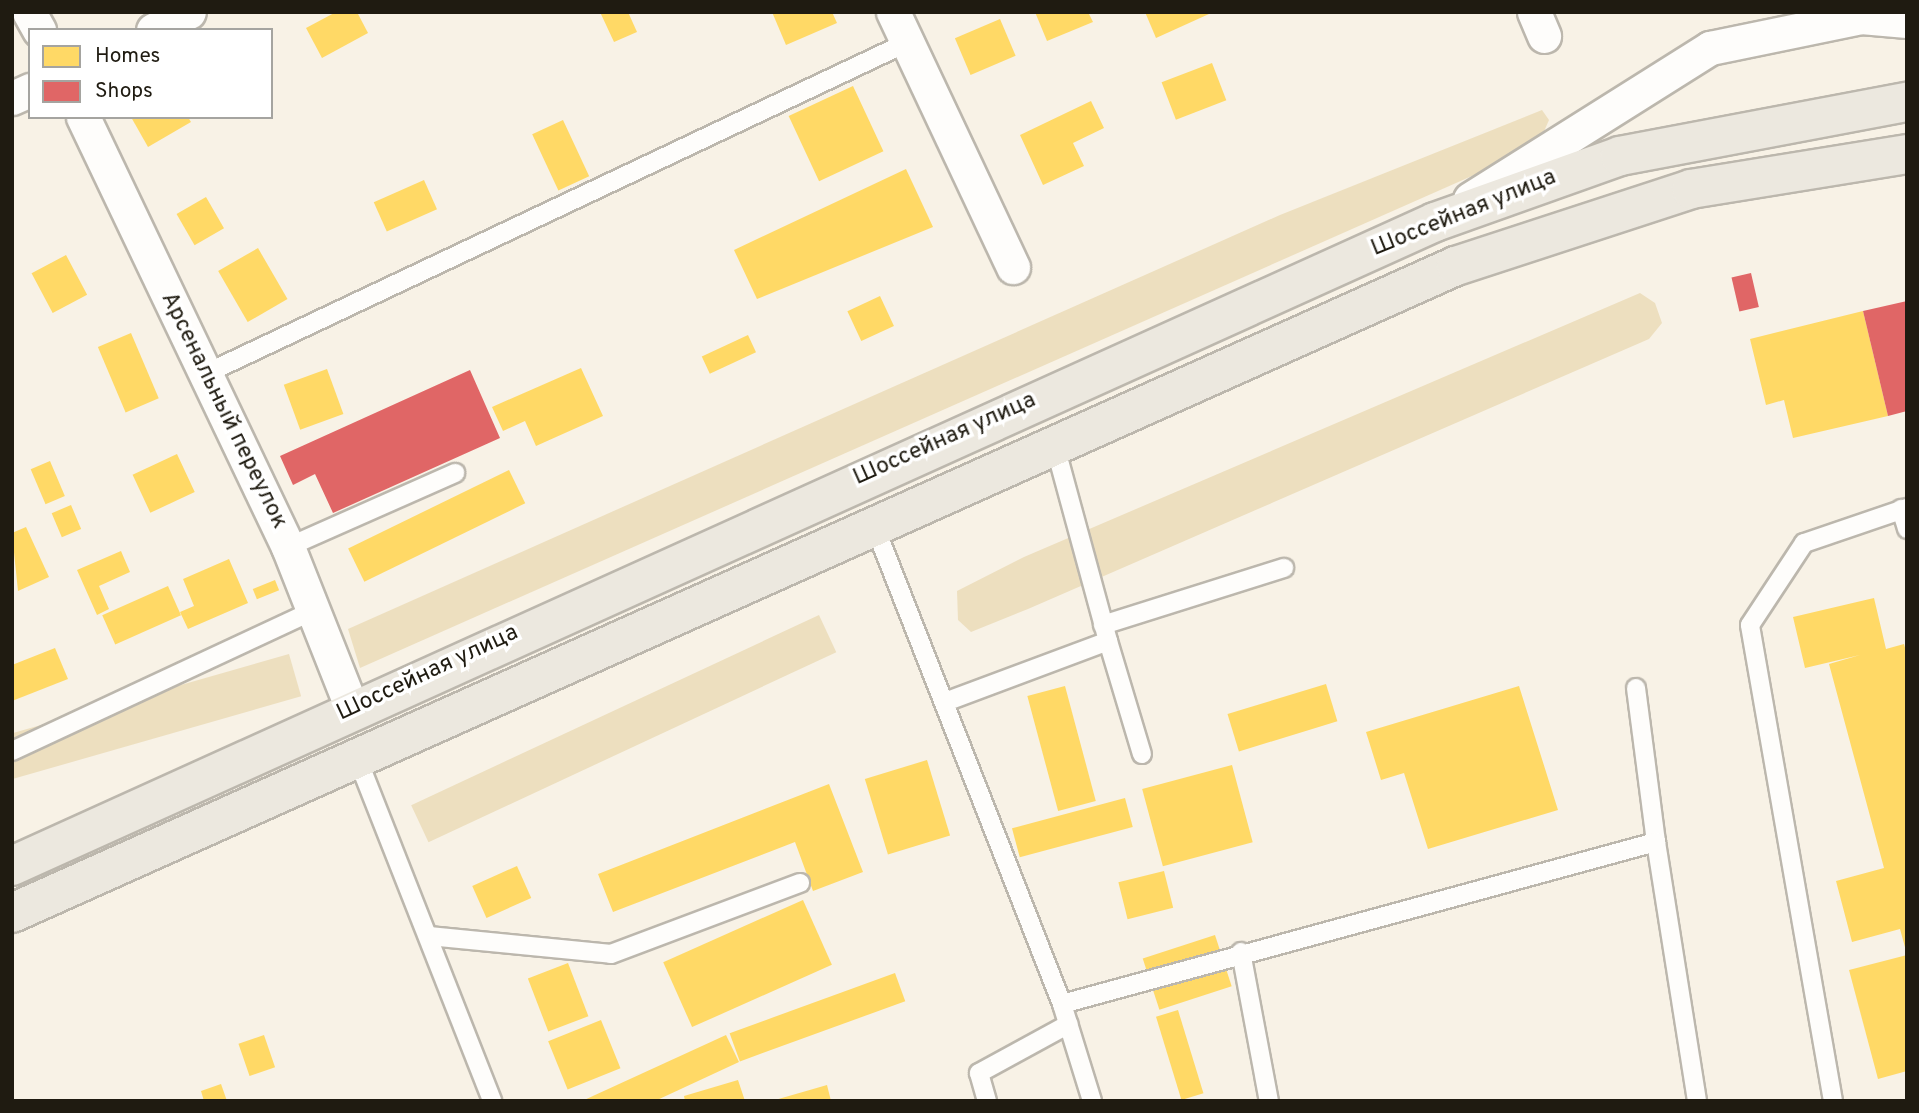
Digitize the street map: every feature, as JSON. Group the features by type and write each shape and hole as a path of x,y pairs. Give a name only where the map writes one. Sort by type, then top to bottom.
{"main road":[{"name":"Шоссейная улица","path":"12,866 352,709 1435,222 1620,156 1907,102"},
{"name":"Шоссейная улица","path":"12,914 356,755 873,522 1521,240 1691,189 1907,154"}],"street":[{"path":"29,12 38,28"},
{"path":"157,28 189,12"},
{"path":"893,12 1013,267"},
{"path":"1435,222 1710,48 1861,17 1907,21"},
{"path":"12,98 28,91"},
{"name":"Арсенальный переулок","path":"84,119 288,547 352,709"}],"lane":[{"path":"205,374 906,43"},
{"path":"1054,442 1105,633 1142,754"},
{"path":"288,547 455,473"},
{"path":"1833,1101 1750,625 1804,543 1904,509 1907,529"},
{"path":"873,522 1062,1004 1092,1101"},
{"path":"945,702 1105,633 1284,568"},
{"path":"12,751 315,610"},
{"path":"1636,688 1656,842 1697,1101"},
{"path":"356,755 492,1101"},
{"path":"1062,1004 1241,952 1656,842"},
{"path":"429,936 611,954 800,883"},
{"path":"1241,952 1269,1101"},
{"path":"987,1101 979,1073 1069,1024"}],"shaded area":[{"path":"1542,110 1549,120 1539,143 1508,160 360,668 348,629 1280,215"},
{"path":"1640,293 1655,303 1662,323 1649,339 1028,609 971,632 958,620 957,591 1024,557"},
{"path":"819,615 836,652 428,842 411,805"},
{"path":"289,654 301,696 12,779 12,733"}],"building: Homes":[{"path":"336,12 357,12 368,33 322,58 306,28"},
{"path":"600,12 628,12 637,32 614,42"},
{"path":"772,12 832,12 837,23 786,45"},
{"path":"1035,12 1088,12 1093,22 1047,41"},
{"path":"1145,12 1208,12 1209,14 1156,38"},
{"path":"1000,19 1016,56 971,75 955,38"},
{"path":"1212,63 1226,100 1176,120 1162,82"},
{"path":"853,86 883,151 819,181 789,116"},
{"path":"1091,101 1104,128 1073,143 1084,166 1043,185 1020,135"},
{"path":"132,119 189,119 191,122 148,147"},
{"path":"563,120 589,176 558,191 532,134"},
{"path":"906,169 933,227 757,299 734,250"},
{"path":"424,180 437,209 387,232 374,202"},
{"path":"206,197 224,228 195,245 177,214"},
{"path":"258,248 288,299 248,322 218,271"},
{"path":"66,255 87,295 53,313 32,273"},
{"path":"880,296 894,326 861,341 847,311"},
{"path":"1863,311 1888,416 1793,438 1784,400 1766,405 1750,339"},
{"path":"131,333 159,398 126,412 98,347"},
{"path":"748,335 756,352 710,374 702,357"},
{"path":"581,368 603,416 536,446 525,421 503,431 492,407"},
{"path":"327,369 343,414 300,430 284,385"},
{"path":"177,454 195,492 150,513 133,475"},
{"path":"50,461 65,496 46,504 31,469"},
{"path":"509,470 525,503 364,582 348,548"},
{"path":"71,505 81,529 62,537 52,513"},
{"path":"26,527 49,577 18,591 12,533"},
{"path":"121,551 130,572 99,586 109,609 97,615 77,570"},
{"path":"229,559 248,603 188,629 180,612 194,606 183,579"},
{"path":"275,580 279,590 257,599 253,589"},
{"path":"168,586 181,615 115,645 102,615"},
{"path":"1874,598 1886,649 1904,644 1907,655 1906,951 1900,929 1852,942 1836,881 1884,868 1829,664 1860,655 1805,668 1793,617"},
{"path":"55,648 68,679 12,701 12,665"},
{"path":"1326,684 1337,721 1239,751 1228,714"},
{"path":"1065,686 1096,801 1058,811 1027,696"},
{"path":"1519,686 1558,810 1428,849 1404,773 1381,780 1366,732"},
{"path":"927,760 950,836 888,855 865,779"},
{"path":"1232,765 1253,842 1163,866 1142,789"},
{"path":"829,784 863,872 813,891 795,842 613,912 598,874"},
{"path":"1125,798 1133,827 1020,857 1012,828"},
{"path":"517,866 531,898 486,918 472,886"},
{"path":"1164,871 1173,908 1128,919 1118,882"},
{"path":"803,900 832,965 692,1027 663,962"},
{"path":"1215,935 1232,986 1159,1010 1143,958"},
{"path":"1907,955 1907,1071 1878,1079 1849,970"},
{"path":"568,963 588,1016 548,1032 528,978"},
{"path":"895,973 905,1001 740,1061 730,1033"},
{"path":"1178,1010 1203,1093 1181,1100 1156,1017"},
{"path":"601,1020 620,1068 568,1090 548,1041"},
{"path":"264,1035 275,1067 250,1076 238,1044"},
{"path":"726,1035 739,1062 655,1101 582,1101"},
{"path":"738,1080 745,1101 685,1101 684,1096"},
{"path":"221,1084 227,1101 204,1101 201,1091"},
{"path":"827,1085 831,1101 775,1101 775,1100"}],"building: Shops":[{"path":"1751,273 1759,307 1739,312 1732,277"},
{"path":"1907,301 1907,411 1888,416 1863,311"},
{"path":"470,370 500,438 333,513 315,474 293,485 280,456"}]}
